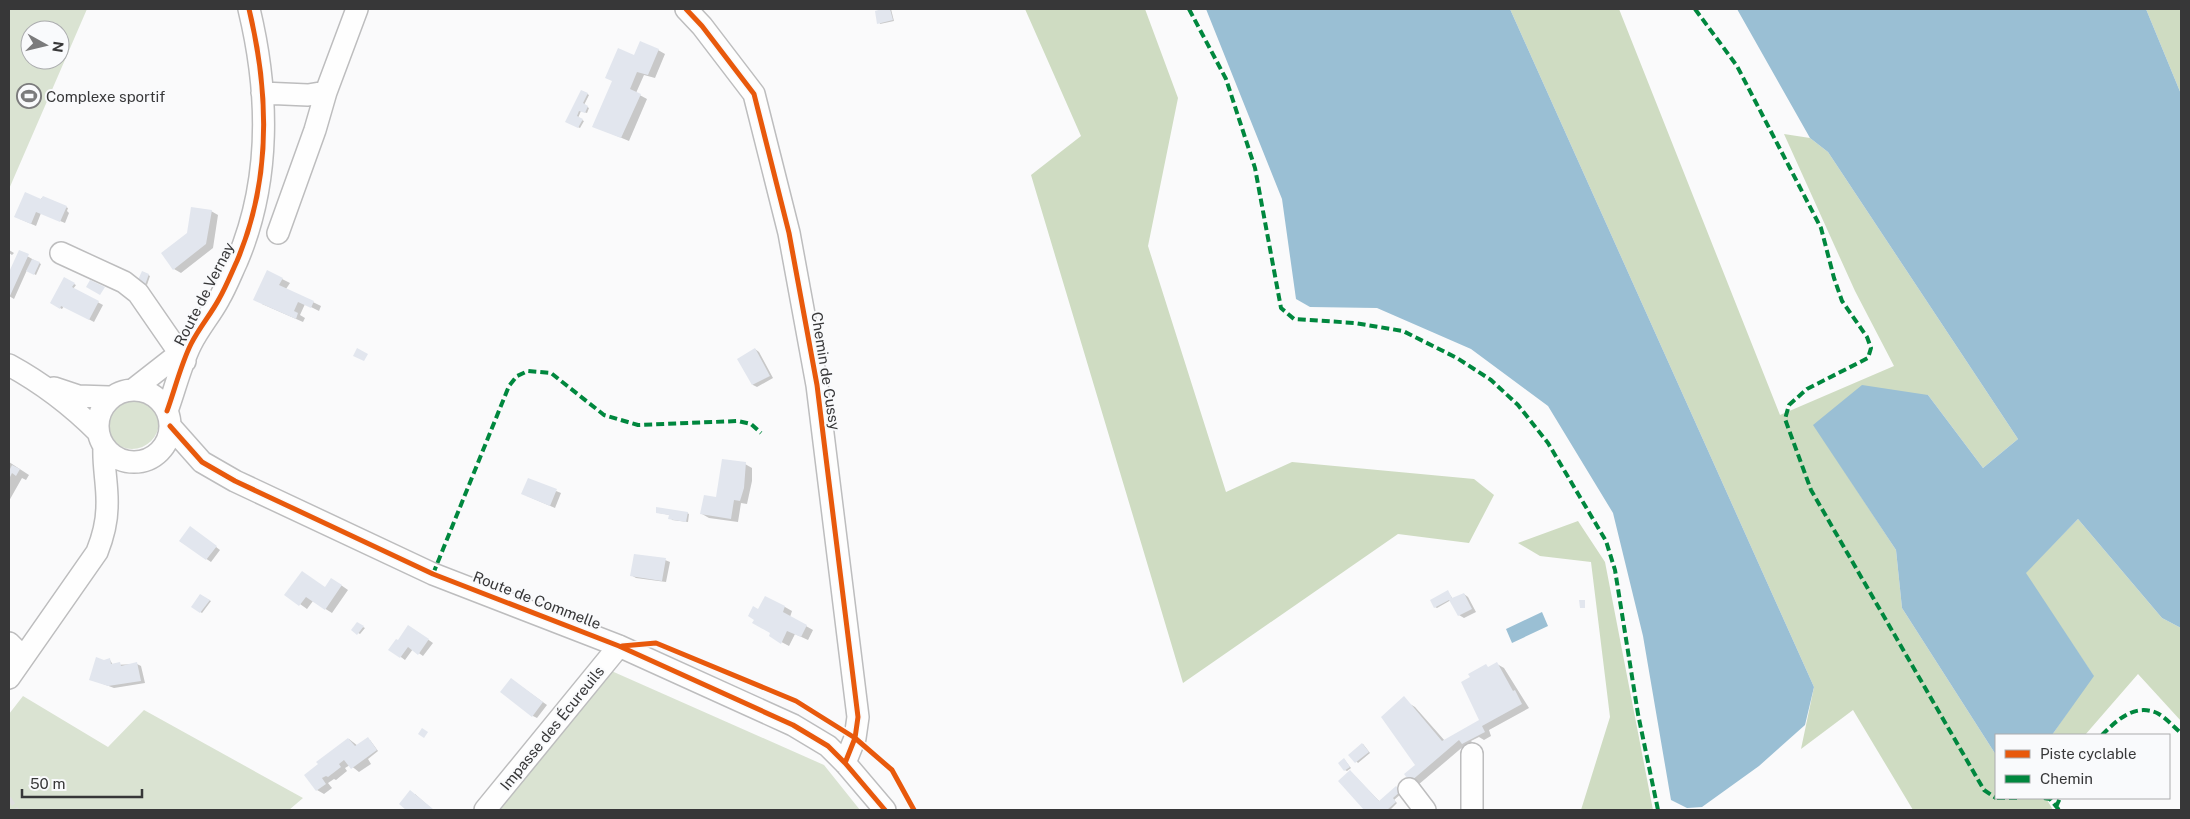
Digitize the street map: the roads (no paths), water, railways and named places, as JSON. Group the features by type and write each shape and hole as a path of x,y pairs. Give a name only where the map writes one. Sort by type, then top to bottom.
{"street":[{"name":"Route de Vernay","path":"169,419 185,353 219,299 249,229 260,183 264,115 258,47 249,9"},
{"path":"278,233 315,130 326,92 357,9"},
{"name":"Chemin de Cussy","path":"686,9 702,26 754,94 789,233 817,384 858,717 855,738 846,762"},
{"path":"262,93 308,95 326,92"},
{"path":"61,254 124,282 138,293 185,353"},
{"name":"Route de Vernay","path":"134,389 185,353"},
{"path":"9,365 44,385 76,411 112,455 122,460 141,461"},
{"path":"44,385 78,396 109,397 125,390 134,389 154,395 169,419 165,445 121,477 107,505"},
{"path":"9,678 16,650 97,552 105,529 107,505 101,440 97,420 101,409 109,397"},
{"name":"Route de Commelle","path":"169,419 202,462 234,481 433,574 619,646 793,725 828,746 846,762 885,810"},
{"name":"Route de Commelle","path":"141,461 169,458 202,462"},
{"name":"Impasse des Écureuils","path":"485,810 619,646"},
{"path":"1472,754 1472,810"},
{"path":"1409,788 1425,810"}],"water":[{"path":"1206,9 1510,9 1814,687 1805,725 1759,766 1702,807 1687,808 1671,800 1643,636 1613,513 1548,406 1471,349 1377,308 1310,307 1296,299 1282,199"},
{"path":"1737,9 2146,9 2181,94 2181,628 2162,618 2078,519 2026,573 2094,676 2053,734 1995,734 1995,753 1902,608 1896,550 1813,425 1862,385 1928,395 1983,468 2018,439 1828,152 1810,138"},
{"path":"1542,612 1548,626 1512,643 1506,629"}],"railway":[{"path":"9,798 17,810"}],"place":[{"name":"Complexe sportif","path":"29,96"}]}
